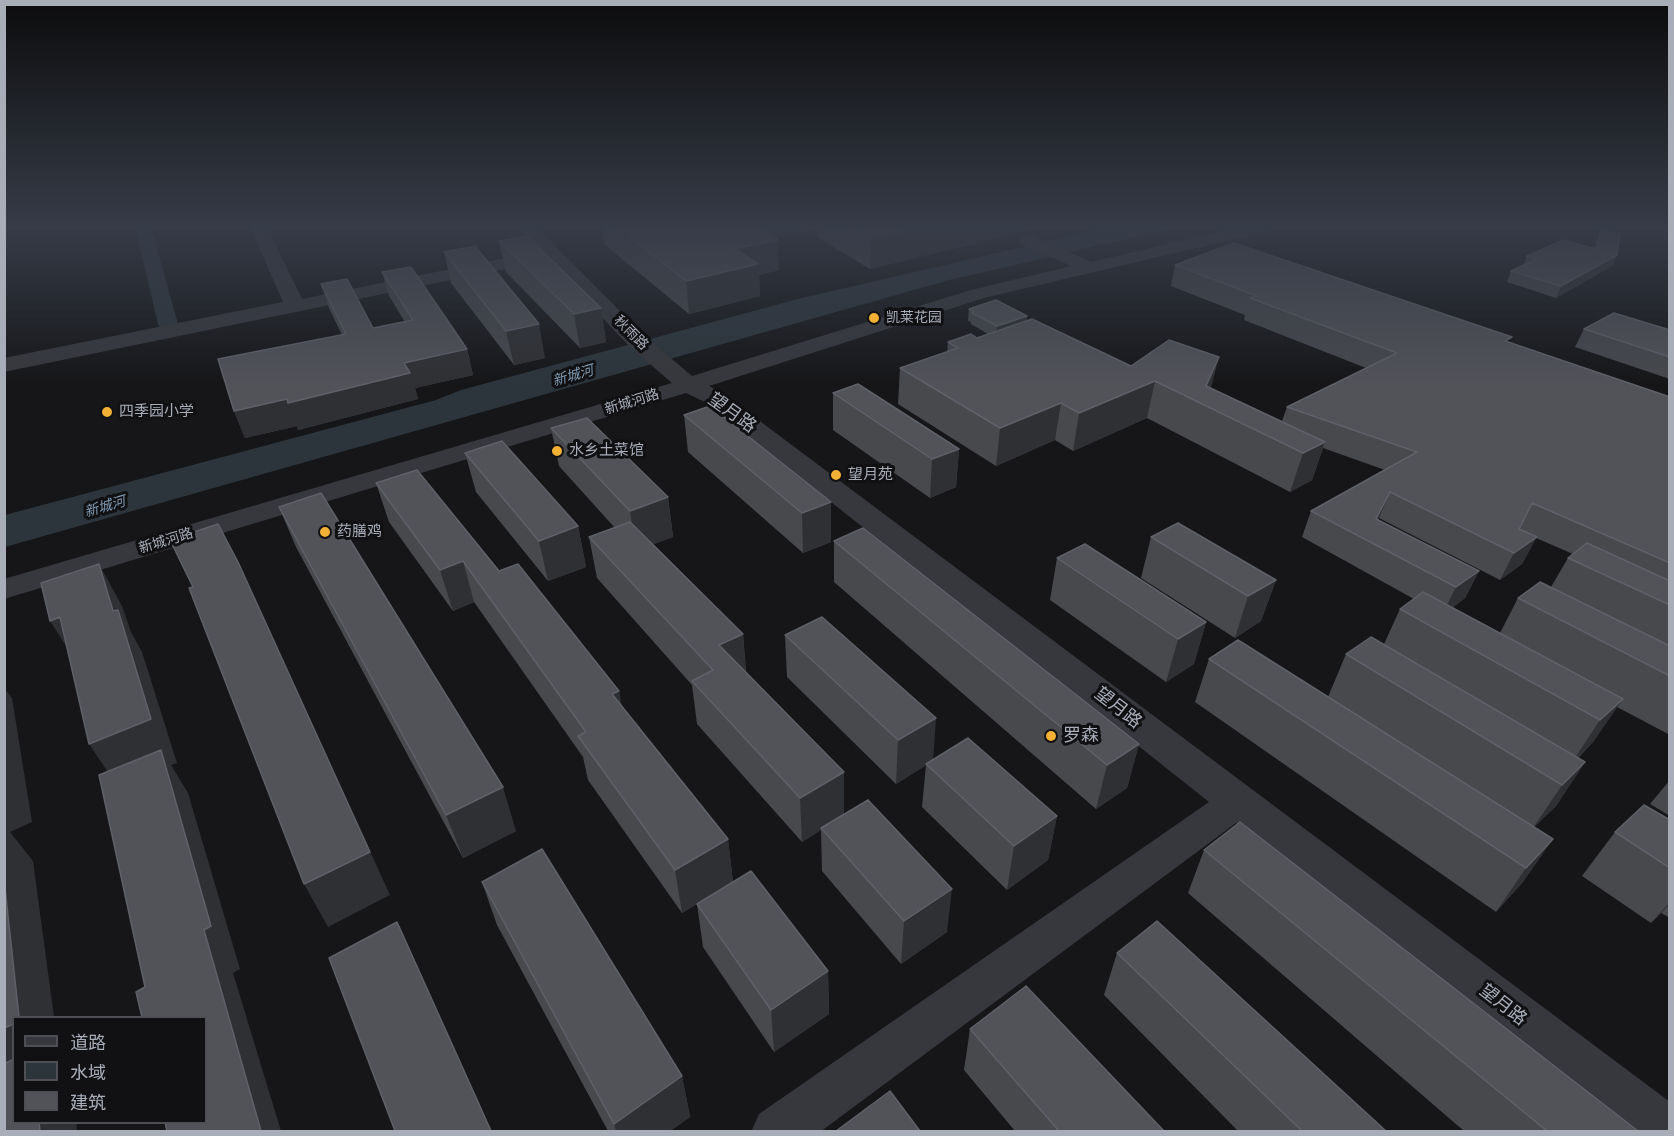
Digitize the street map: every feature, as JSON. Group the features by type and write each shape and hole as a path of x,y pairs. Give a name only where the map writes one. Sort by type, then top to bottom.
{"street":[{"path":"283,280 295,306"},
{"path":"4,365 425,280"},
{"name":"秋雨路","path":"580,280 637,341 677,375"},
{"name":"新城河路","path":"4,588 677,375 1038,280"},
{"name":"望月路","path":"677,375 697,402 1626,1131"},
{"name":"望月路","path":"677,375 713,397 1667,1131"},
{"path":"777,1131 1222,813"}],"water":[{"path":"148,280 166,280 178,324 159,328"},
{"name":"新城河","path":"880,280 949,280 5,547 5,515 436,400 461,390 798,299"}],"building":[{"path":"348,280 373,328 413,320 387,280 420,280 467,349 404,363 410,373 288,403 287,399 234,411 218,359 346,334 321,284"},
{"path":"466,280 503,280 539,324 506,331"},
{"path":"539,280 572,280 601,308 574,314"},
{"path":"1215,280 1343,280 1512,337 1505,341 1670,397 1670,563 1532,503 1519,529 1537,537 1514,553 1390,492 1376,519 1479,571 1456,587 1311,511 1417,452 1287,407 1397,353 1250,298 1257,296"},
{"path":"1541,280 1572,280 1561,286"},
{"path":"996,300 1027,316 997,326 972,313 974,312 969,309"},
{"path":"1614,313 1670,330 1670,357 1584,329"},
{"path":"1032,319 1131,366 1169,340 1219,357 1206,386 1325,442 1303,453 1155,381 1079,413 1061,403 1000,428 900,368 958,348 948,342 971,334 977,338"},
{"path":"858,384 959,449 932,459 833,393"},
{"path":"710,406 831,502 802,513 684,415"},
{"path":"587,418 668,497 630,511 551,428"},
{"path":"502,441 578,526 539,541 465,453"},
{"path":"417,470 499,571 518,564 619,691 612,694 728,839 675,870 578,736 586,732 463,561 440,570 376,483"},
{"path":"321,493 503,787 446,815 279,507"},
{"path":"630,522 743,634 719,645 844,772 800,798 692,681 713,670 589,537"},
{"path":"1178,523 1276,580 1248,596 1151,537"},
{"path":"218,524 238,562 370,852 304,884 189,588 193,587 170,540"},
{"path":"863,528 1139,744 1107,765 834,541"},
{"path":"1587,543 1670,581 1670,605 1568,558"},
{"path":"1085,544 1206,622 1178,639 1057,558"},
{"path":"99,564 113,611 118,610 151,719 89,744 60,617 50,621 41,583"},
{"path":"1540,582 1670,646 1670,676 1518,598"},
{"path":"1423,592 1623,699 1600,720 1400,609"},
{"path":"822,617 936,718 898,740 785,635"},
{"path":"1371,637 1585,762 1562,785 1346,654"},
{"path":"1238,640 1553,839 1526,868 1209,659"},
{"path":"968,738 1057,816 1014,846 926,764"},
{"path":"161,750 211,926 204,930 261,1131 167,1131 165,1124 207,1124 207,1016 142,1016 136,992 145,987 99,775"},
{"path":"868,800 952,889 904,921 821,828"},
{"path":"1644,805 1670,820 1670,868 1615,832"},
{"path":"1240,822 1638,1131 1547,1131 1204,850"},
{"path":"542,849 682,1076 614,1124 482,882"},
{"path":"751,871 828,971 771,1010 697,904"},
{"path":"4,879 19,1016 12,1016 12,1025 4,1028"},
{"path":"1157,921 1386,1131 1302,1131 1117,953"},
{"path":"397,922 491,1131 395,1131 329,958"},
{"path":"1026,986 1164,1131 1059,1131 970,1029"},
{"path":"12,1060 12,1124 39,1124 40,1131 4,1131 4,1064"},
{"path":"890,1091 920,1131 836,1131"}],"place":[{"name":"凯莱花园","path":"874,318"},
{"name":"四季园小学","path":"107,412"},
{"name":"水乡土菜馆","path":"557,451"},
{"name":"望月苑","path":"836,475"},
{"name":"药膳鸡","path":"325,532"},
{"name":"罗森","path":"1051,736"}]}
